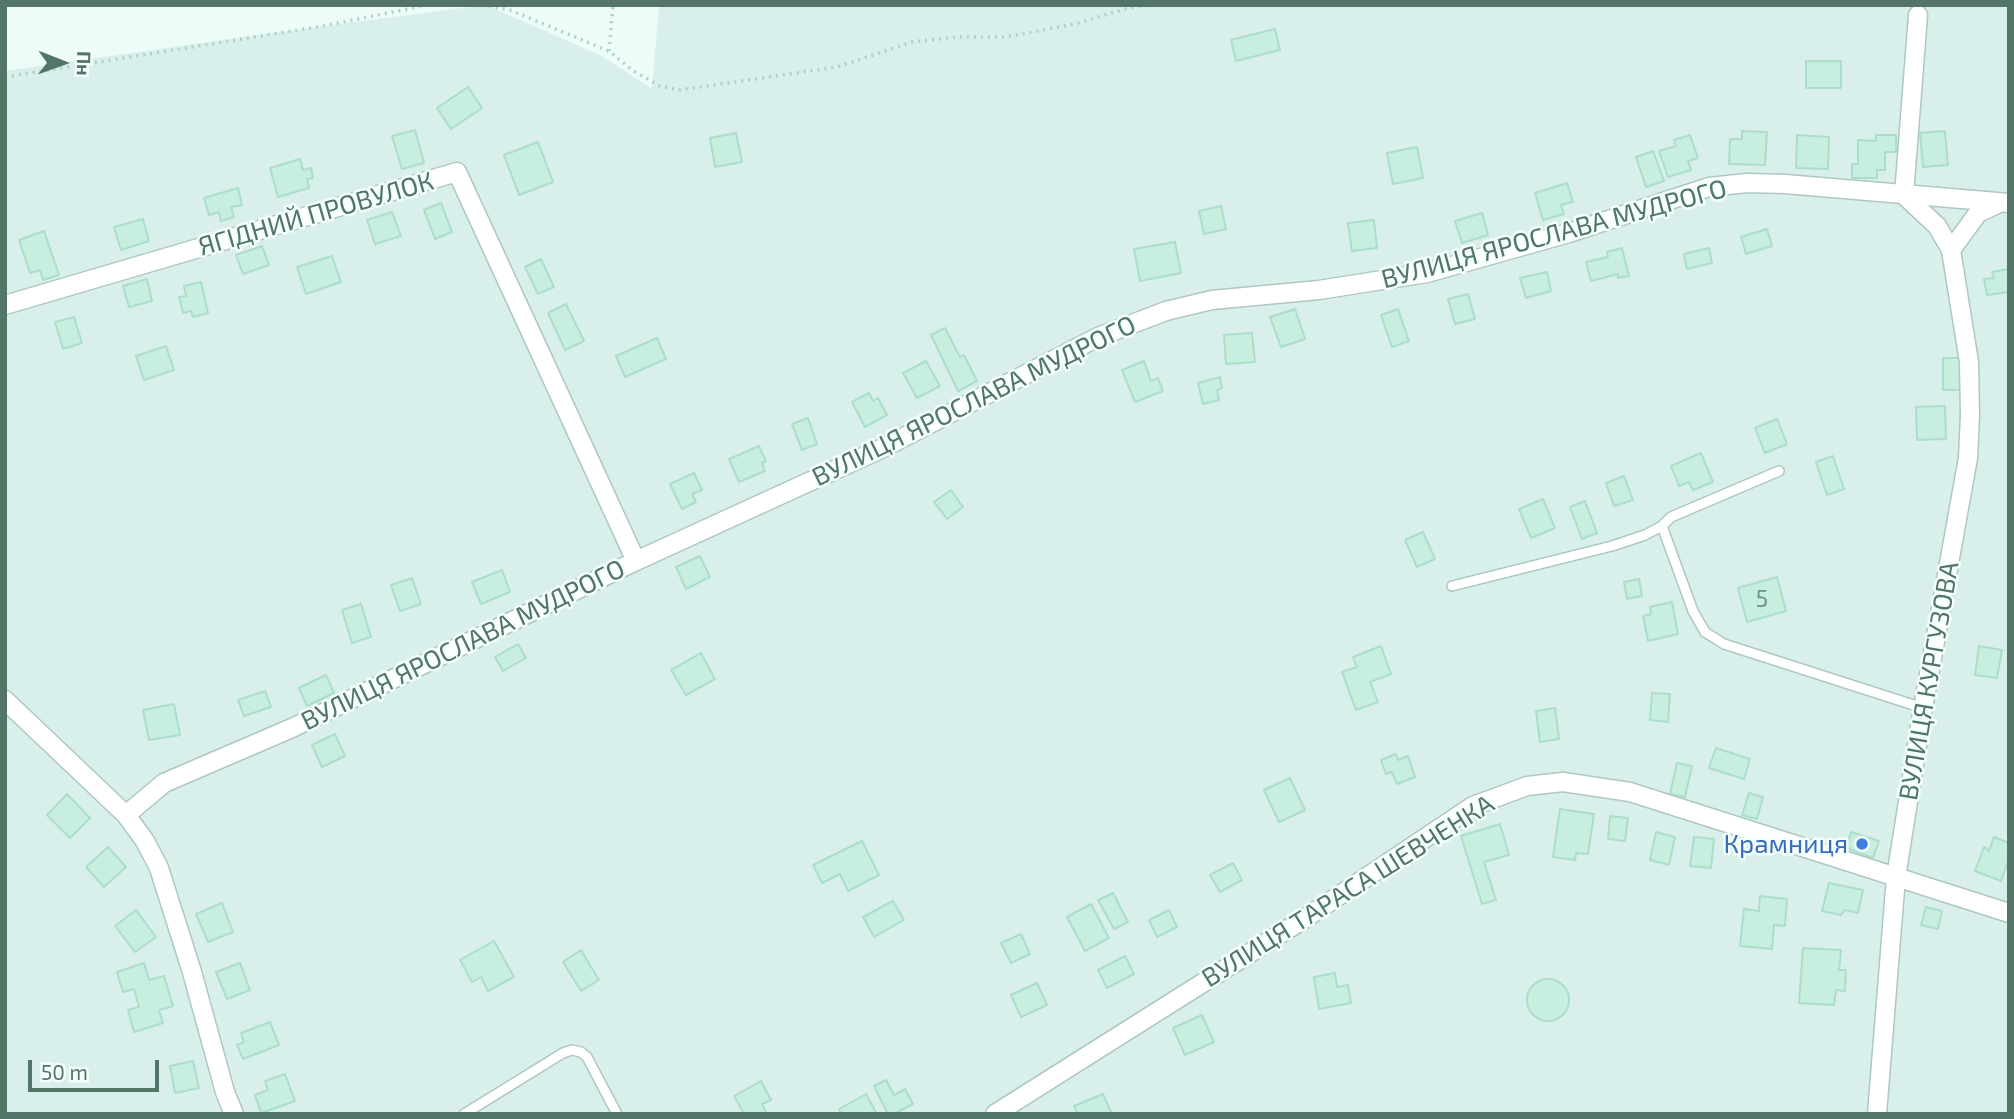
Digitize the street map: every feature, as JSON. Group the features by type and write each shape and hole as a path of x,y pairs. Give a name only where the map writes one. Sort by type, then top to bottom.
{"street":[{"path":"1918,15 1904,195 1937,226 1951,250 1978,214 2004,203"},
{"name":"ЯГІДНИЙ ПРОВУЛОК","path":"5,305 457,172 636,561"},
{"name":"ВУЛИЦЯ ЯРОСЛАВА МУДРОГО","path":"126,815 164,783 304,722 636,561 883,448 1098,337 1166,311 1212,300 1319,290 1427,273 1569,233 1709,187 1747,183 1785,184 2004,203"},
{"name":"ВУЛИЦЯ КУРГУЗОВА","path":"1877,1114 1896,877 1968,458 1969,362 1951,250"},
{"path":"5,700 126,815 145,841 159,868 234,1114"},
{"name":"ВУЛИЦЯ ТАРАСА ШЕВЧЕНКА","path":"995,1114 1304,919 1473,806 1527,786 1563,782 1630,792 2009,913"}],"lane":[{"path":"1452,586 1612,547 1645,535 1662,526 1671,517 1779,471"},
{"path":"1662,526 1693,611 1705,632 1724,644 1923,708"},
{"path":"464,1114 572,1050 587,1057 617,1114"}],"path":[{"path":"5,77 323,26 428,5"},
{"path":"482,5 510,10 609,51 632,70 660,86 680,90 837,67 912,42 957,37 1005,37 1075,24 1125,9 1152,5"},
{"path":"609,51 613,5"}],"shaded area":[{"path":"486,5 602,56 652,89 659,5 2009,5 2009,1114 5,1114 5,71"}],"building":[{"path":"1275,29 1280,50 1236,61 1231,40"},
{"path":"1806,61 1841,61 1841,88 1806,88"},
{"path":"468,87 482,108 451,129 437,108"},
{"path":"415,130 424,163 402,169 392,136"},
{"path":"1742,131 1767,132 1765,165 1729,164 1730,139 1742,139"},
{"path":"1945,131 1948,165 1923,167 1920,133"},
{"path":"736,133 742,162 715,167 710,138"},
{"path":"1690,135 1698,158 1688,161 1691,170 1668,177 1659,151 1676,146 1674,140"},
{"path":"1797,135 1829,137 1828,169 1796,168"},
{"path":"1876,135 1896,135 1896,152 1885,152 1885,170 1877,170 1877,178 1852,178 1852,164 1858,164 1858,140 1876,141"},
{"path":"538,142 553,182 519,195 504,155"},
{"path":"1417,147 1423,178 1393,184 1387,153"},
{"path":"1653,151 1664,181 1646,187 1636,157"},
{"path":"300,159 303,170 311,168 313,178 307,179 309,188 278,197 270,168"},
{"path":"1567,183 1573,202 1561,205 1564,214 1543,220 1535,193"},
{"path":"238,188 242,205 231,207 234,217 221,221 219,212 209,215 204,198"},
{"path":"441,203 452,232 435,239 424,210"},
{"path":"1221,206 1226,229 1204,234 1199,211"},
{"path":"392,212 401,236 375,244 367,220"},
{"path":"1482,213 1488,235 1462,243 1455,221"},
{"path":"143,219 149,241 121,250 114,227"},
{"path":"1374,220 1377,248 1352,251 1348,223"},
{"path":"1767,229 1772,246 1746,254 1741,237"},
{"path":"44,231 59,275 43,280 40,270 30,273 19,240"},
{"path":"1175,242 1181,273 1140,281 1134,249"},
{"path":"262,246 269,265 243,274 236,255"},
{"path":"1622,248 1629,276 1618,278 1618,274 1591,281 1586,262 1608,257 1607,252"},
{"path":"1709,248 1712,263 1687,269 1684,254"},
{"path":"332,256 341,282 306,294 297,267"},
{"path":"541,259 554,287 538,294 525,267"},
{"path":"2009,269 2009,292 1987,295 1984,279 1994,278 1992,272"},
{"path":"1547,272 1551,291 1526,298 1520,278"},
{"path":"147,279 152,301 129,307 123,286"},
{"path":"201,282 208,313 193,317 191,311 183,313 179,297 186,296 184,286"},
{"path":"1468,294 1475,319 1455,324 1448,299"},
{"path":"566,304 584,341 565,350 548,313"},
{"path":"1295,309 1305,339 1281,347 1270,317"},
{"path":"1398,309 1409,341 1392,347 1381,315"},
{"path":"74,317 82,343 63,349 55,322"},
{"path":"945,328 960,357 964,355 977,381 958,391 931,335"},
{"path":"1252,333 1255,362 1226,364 1224,335"},
{"path":"657,338 666,359 625,377 616,356"},
{"path":"166,346 174,370 144,380 136,356"},
{"path":"1943,358 1960,358 1960,390 1943,390"},
{"path":"926,361 940,386 917,398 903,373"},
{"path":"1144,361 1151,381 1158,378 1163,391 1135,402 1122,370"},
{"path":"1220,377 1222,388 1217,390 1219,400 1203,404 1198,383"},
{"path":"869,393 873,401 878,398 887,415 865,427 852,402"},
{"path":"1945,406 1946,439 1917,440 1916,407"},
{"path":"808,418 817,444 802,450 792,424"},
{"path":"1777,419 1787,444 1765,453 1755,428"},
{"path":"759,446 766,461 762,463 765,471 739,482 729,459"},
{"path":"1701,453 1713,482 1693,490 1689,482 1679,486 1671,466"},
{"path":"1833,456 1844,489 1827,495 1816,462"},
{"path":"694,473 702,490 692,494 696,502 682,509 670,484"},
{"path":"1624,476 1633,500 1614,506 1606,483"},
{"path":"951,490 963,507 947,519 934,502"},
{"path":"1543,499 1555,528 1531,538 1519,509"},
{"path":"1585,501 1597,533 1582,539 1570,507"},
{"path":"1423,532 1435,559 1417,567 1405,540"},
{"path":"700,556 710,577 686,589 676,567"},
{"path":"502,570 510,592 481,604 472,582"},
{"path":"1777,577 1786,611 1747,622 1738,588"},
{"path":"412,578 421,604 400,611 391,585"},
{"path":"1639,579 1642,596 1627,599 1624,582"},
{"path":"1672,602 1678,634 1648,641 1643,616 1651,614 1650,607"},
{"path":"361,604 371,637 352,643 342,610"},
{"path":"518,644 526,658 503,671 495,657"},
{"path":"1381,646 1391,674 1370,682 1378,702 1356,710 1342,672 1357,667 1353,657"},
{"path":"1979,646 2002,650 1997,678 1975,675"},
{"path":"701,653 715,679 686,695 671,670"},
{"path":"326,675 334,693 307,706 299,688"},
{"path":"265,691 271,707 244,716 238,700"},
{"path":"1652,693 1670,694 1668,722 1650,720"},
{"path":"174,704 180,735 149,740 143,710"},
{"path":"1555,708 1559,739 1540,742 1536,711"},
{"path":"335,734 345,756 322,767 312,745"},
{"path":"1716,748 1750,759 1744,779 1709,768"},
{"path":"1396,754 1398,760 1408,756 1415,777 1397,784 1392,772 1386,774 1381,760"},
{"path":"1677,763 1692,766 1685,797 1670,794"},
{"path":"1290,778 1305,810 1279,822 1264,790"},
{"path":"1749,793 1763,797 1757,819 1742,815"},
{"path":"67,794 90,818 70,838 47,815"},
{"path":"1560,809 1594,814 1588,854 1576,853 1575,860 1553,857"},
{"path":"1610,816 1628,818 1625,841 1608,839"},
{"path":"1500,824 1509,855 1484,862 1496,900 1482,904 1461,836"},
{"path":"1656,832 1675,837 1669,865 1650,860"},
{"path":"1851,832 1879,841 1873,858 1846,848"},
{"path":"1694,837 1714,839 1711,868 1690,866"},
{"path":"1994,837 2009,843 2009,859 2001,881 1975,871 1984,847 1989,851"},
{"path":"862,841 879,875 848,891 840,874 822,883 813,865"},
{"path":"108,847 126,867 104,887 86,867"},
{"path":"1233,863 1242,880 1220,892 1210,875"},
{"path":"1829,883 1863,890 1858,913 1845,910 1841,915 1822,911"},
{"path":"1113,893 1128,922 1114,929 1098,900"},
{"path":"1760,896 1787,899 1785,926 1774,925 1772,949 1740,946 1744,909 1759,911"},
{"path":"893,901 904,920 874,937 863,917"},
{"path":"222,903 233,932 208,942 196,914"},
{"path":"1091,904 1109,938 1085,951 1067,917"},
{"path":"1926,907 1942,911 1938,929 1921,925"},
{"path":"136,910 156,937 135,952 115,926"},
{"path":"1169,910 1177,927 1157,937 1149,920"},
{"path":"1021,934 1030,954 1011,963 1001,943"},
{"path":"494,941 514,977 488,991 481,977 472,982 460,960"},
{"path":"1803,948 1841,950 1839,970 1846,970 1845,991 1836,990 1834,1005 1799,1003"},
{"path":"581,950 599,980 581,991 563,962"},
{"path":"1125,956 1134,974 1107,988 1098,970"},
{"path":"144,963 149,980 164,976 173,1006 159,1010 163,1023 134,1032 128,1010 139,1007 134,989 123,992 117,972"},
{"path":"240,963 250,990 227,999 216,972"},
{"path":"1335,973 1337,987 1348,985 1351,1003 1319,1009 1314,977"},
{"path":"1548,979 1563,985 1569,1000 1563,1015 1548,1021 1533,1015 1527,1000 1533,985"},
{"path":"1037,983 1047,1005 1021,1017 1011,995"},
{"path":"1202,1015 1214,1042 1185,1055 1173,1028"},
{"path":"270,1022 279,1045 243,1059 237,1045 244,1042 241,1033"},
{"path":"193,1061 199,1088 175,1093 170,1066"},
{"path":"285,1074 295,1101 261,1113 255,1095 268,1090 265,1081"},
{"path":"886,1080 894,1095 905,1089 913,1104 894,1114 888,1114 874,1086"},
{"path":"761,1081 771,1100 762,1104 767,1114 744,1114 734,1096"},
{"path":"866,1094 877,1114 841,1114 839,1109"},
{"path":"1103,1094 1112,1114 1078,1114 1074,1106"}],"place":[{"name":"Крамниця","path":"1862,844"}]}
